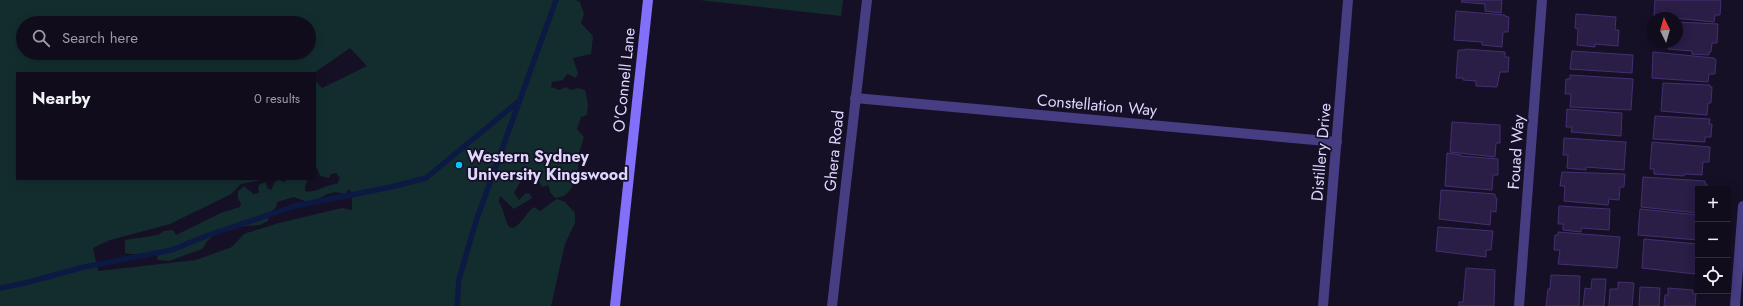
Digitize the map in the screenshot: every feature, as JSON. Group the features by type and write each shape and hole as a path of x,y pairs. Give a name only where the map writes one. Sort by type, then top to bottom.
{"street":[{"name":"O'Connell Lane","path":"615,306 648,0"},
{"name":"Ghera Road","path":"832,306 867,0"},
{"name":"Distillery Drive","path":"1323,306 1348,0"},
{"name":"Fouad Way","path":"1519,306 1542,0"},
{"name":"Constellation Way","path":"855,98 1337,142"},
{"path":"1735,306 1743,206"}],"green space":[{"name":"Western Sydney University Kingswood","path":"0,0 576,0 580,2 584,14 581,23 593,36 591,54 573,58 578,73 576,78 567,74 563,80 552,82 551,87 559,90 566,87 571,90 578,88 585,90 588,104 587,115 581,117 577,129 584,137 578,156 578,169 571,189 564,196 555,198 550,192 549,185 542,187 537,178 531,181 523,167 521,168 522,176 514,193 519,200 526,193 530,194 532,198 514,209 500,196 499,202 509,227 514,228 534,207 540,211 557,199 565,202 575,213 575,223 565,244 551,306 0,306"},
{"path":"699,0 843,0 841,16"}],"building":[{"path":"1462,0 1502,0 1501,13 1485,11 1485,4 1461,2"},
{"path":"1655,0 1721,1 1720,15 1715,15 1714,22 1683,19 1683,12 1654,12"},
{"path":"1456,11 1505,15 1509,17 1508,32 1503,32 1502,47 1482,45 1482,42 1454,40"},
{"path":"1576,14 1616,17 1615,30 1619,30 1618,46 1595,44 1595,47 1577,45 1578,29 1575,28"},
{"path":"1683,22 1718,24 1717,43 1712,43 1711,52 1709,52 1709,55 1692,54 1692,51 1668,49 1683,48"},
{"path":"1465,49 1505,52 1505,57 1509,57 1508,72 1500,72 1497,87 1476,86 1476,81 1456,78 1458,50"},
{"path":"1572,51 1633,55 1632,73 1570,69"},
{"path":"1653,52 1714,58 1716,60 1715,74 1709,74 1708,82 1652,78"},
{"path":"1570,75 1633,79 1631,110 1570,107 1571,94 1565,94 1566,79 1570,79"},
{"path":"1663,83 1710,85 1710,87 1712,87 1711,103 1708,103 1707,115 1661,111"},
{"path":"1567,109 1622,113 1621,136 1571,132 1572,127 1566,127"},
{"path":"1655,116 1710,119 1709,124 1712,124 1711,137 1705,137 1705,142 1653,139"},
{"path":"1452,122 1500,125 1500,143 1496,143 1495,157 1450,152"},
{"path":"1564,138 1626,142 1624,170 1586,167 1586,170 1567,168 1568,155 1563,155"},
{"path":"1652,142 1710,147 1709,162 1703,162 1702,175 1685,174 1684,176 1654,174 1654,169 1650,169"},
{"path":"1447,153 1461,156 1498,159 1498,175 1493,175 1492,190 1445,186"},
{"path":"1562,172 1625,174 1624,187 1620,187 1619,200 1609,199 1608,205 1564,201 1565,186 1560,186"},
{"path":"1643,177 1705,181 1705,184 1707,184 1707,186 1695,186 1695,213 1641,207"},
{"path":"1441,190 1495,194 1495,198 1497,198 1496,212 1491,211 1490,225 1439,219"},
{"path":"1559,206 1610,209 1609,230 1581,228 1581,232 1563,230 1563,224 1558,224"},
{"path":"1640,209 1695,215 1695,240 1638,235"},
{"path":"1438,227 1493,231 1491,250 1486,250 1486,257 1436,251"},
{"path":"1558,232 1620,237 1617,268 1558,264 1560,250 1554,250 1555,235 1558,235"},
{"path":"1644,239 1695,244 1695,274 1642,268"},
{"path":"1466,268 1495,270 1494,306 1459,306 1459,302 1463,302"},
{"path":"1551,275 1580,276 1579,306 1546,306 1548,289 1550,289"},
{"path":"1592,279 1606,279 1604,306 1583,306 1585,288 1591,289"},
{"path":"1618,282 1634,283 1632,306 1609,306 1610,289 1618,289"},
{"path":"1640,287 1660,288 1659,306 1639,306"},
{"path":"1668,288 1693,290 1693,294 1696,294 1695,306 1664,306 1665,295 1668,295"}],"waterway":[{"path":"457,306 459,279 476,221 556,0"},
{"path":"0,288 25,283 84,267 172,250 206,236 295,206 391,187 426,178 519,101"}],"place":[{"name":"Western Sydney University Kingswood","path":"459,165"}]}
